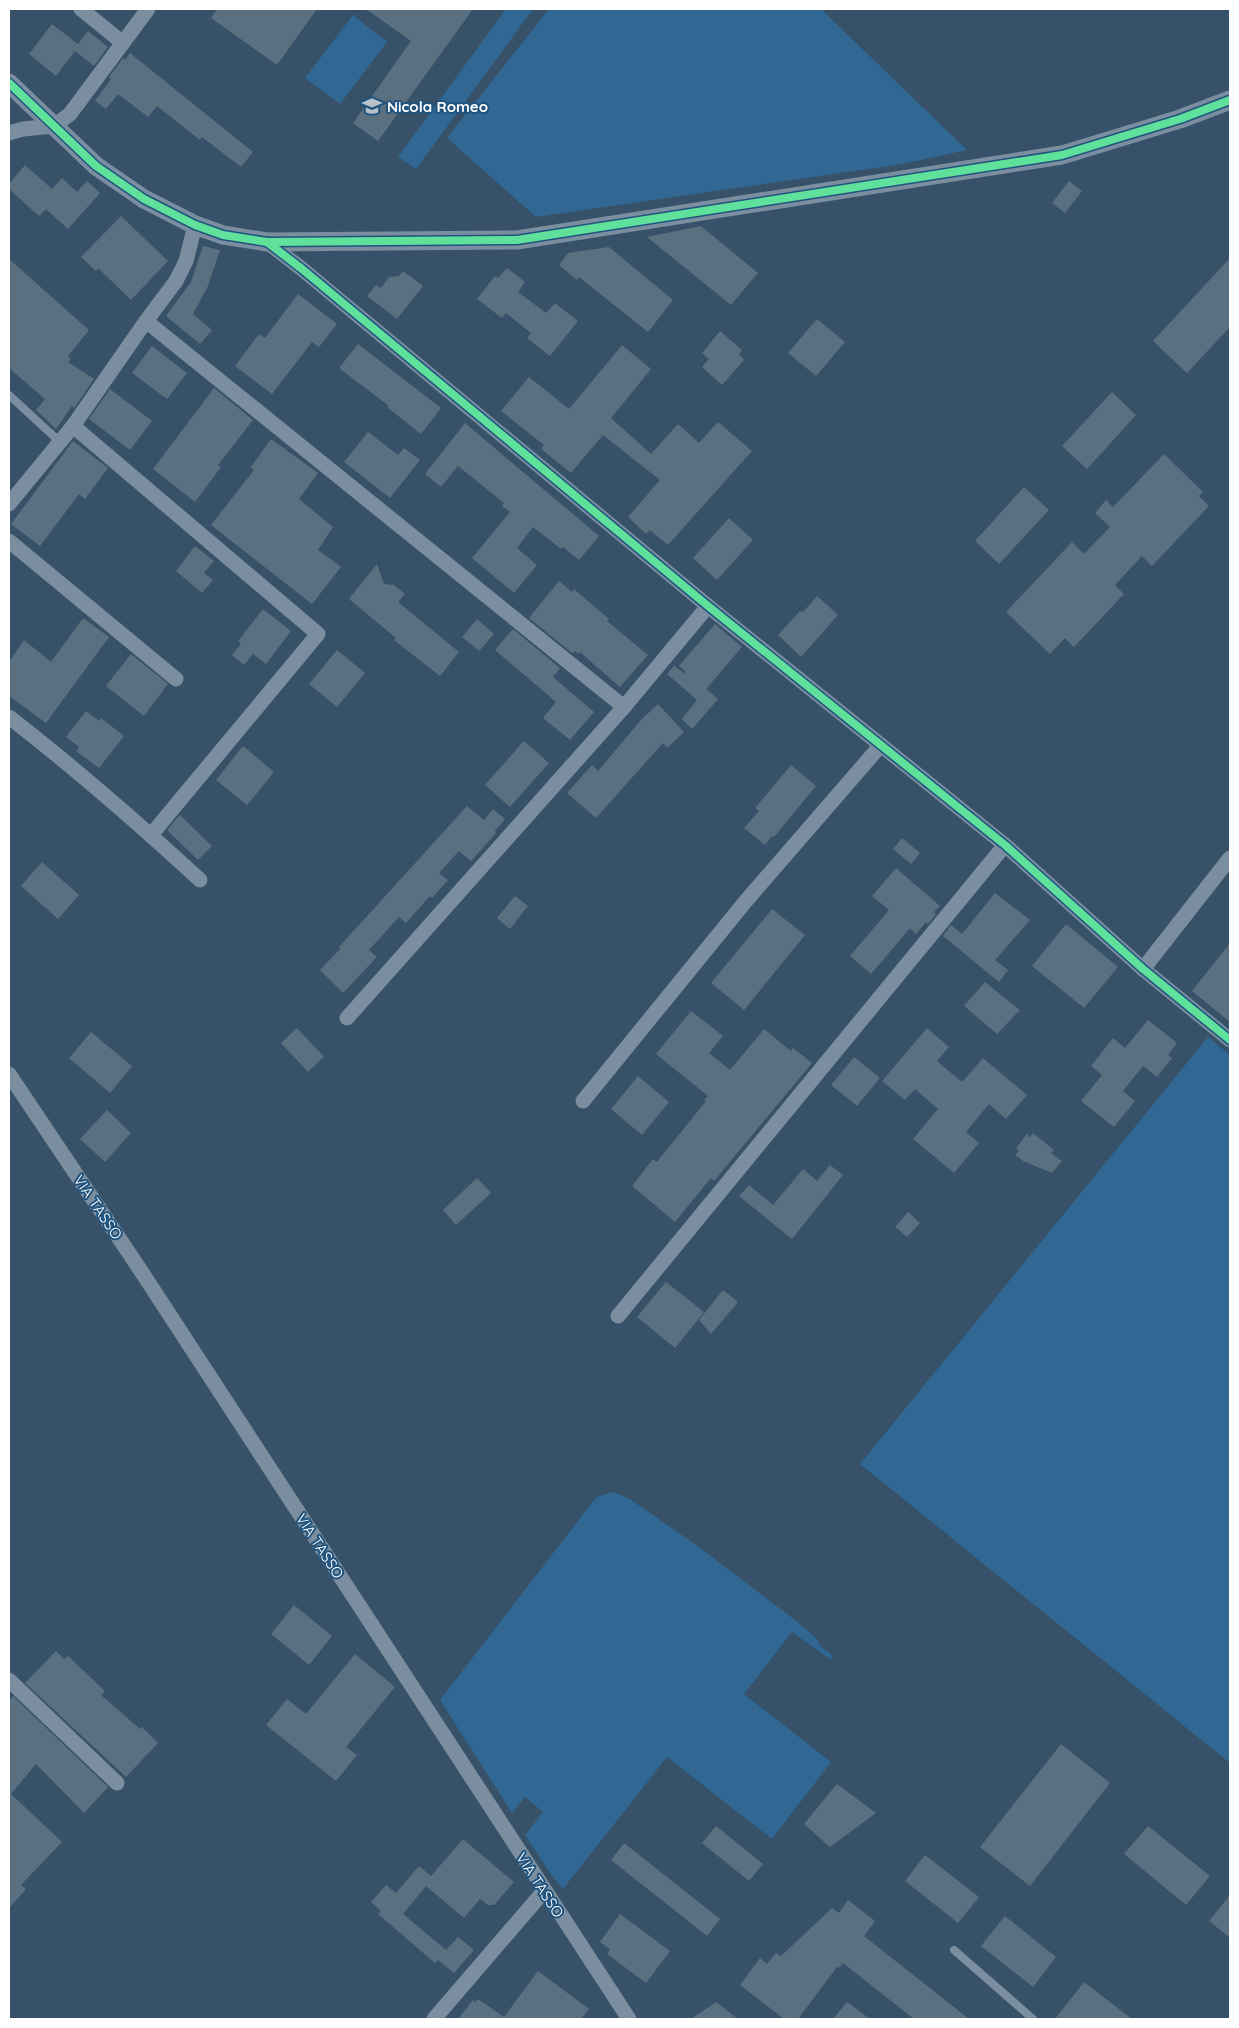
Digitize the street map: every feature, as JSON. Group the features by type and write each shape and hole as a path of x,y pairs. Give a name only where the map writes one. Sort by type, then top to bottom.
{"street":[{"path":"81,9 123,43"},
{"path":"9,134 23,129 54,126 70,114 148,9"},
{"path":"9,83 96,166 144,199 195,225 223,235 266,242 518,240 1062,155 1180,119 1230,100"},
{"path":"9,504 73,426 146,321 176,282 186,261 195,225"},
{"path":"266,242 302,269 708,606 1005,845 1142,969 1230,1040"},
{"path":"146,321 624,707"},
{"path":"73,426 318,634 151,835"},
{"path":"9,541 176,679"},
{"path":"347,1018 624,707 708,606"},
{"path":"9,717 59,756 200,880"},
{"path":"583,1101 745,902 881,745"},
{"path":"618,1316 1005,845"},
{"path":"1142,969 1230,858"},
{"name":"VIA TASSO","path":"9,1074 143,1274 628,2019"},
{"path":"9,1680 117,1783"},
{"path":"434,2019 544,1891"}],"lane":[{"path":"9,395 60,442"},
{"path":"954,1950 1033,2019"}],"shaded area":[{"path":"506,9 533,9 416,169 398,157"},
{"path":"549,9 821,9 967,150 903,164 536,217 447,138"},
{"path":"353,15 387,42 340,104 305,78"},
{"path":"1208,1037 1230,1055 1230,1763 860,1464"},
{"path":"613,1492 630,1499 696,1545 795,1620 816,1638 821,1647 830,1653 831,1660 792,1632 744,1694 831,1762 772,1839 667,1757 563,1889 525,1835 543,1812 525,1797 512,1813 440,1700 591,1504 597,1497"}],"building":[{"path":"217,9 317,9 277,65 211,18"},
{"path":"366,9 473,9 378,141 353,123 411,41"},
{"path":"52,24 78,44 88,31 108,47 94,66 75,51 56,76 29,54"},
{"path":"130,53 253,152 241,167 202,137 200,140 157,106 148,117 118,94 106,109 95,101 111,79 109,77 123,58 125,60"},
{"path":"25,165 52,189 62,178 77,192 87,181 100,193 68,229 46,209 39,216 9,189 9,184"},
{"path":"1069,181 1082,191 1065,213 1052,203"},
{"path":"121,216 168,261 131,300 98,268 96,271 81,257"},
{"path":"701,226 758,273 731,305 647,237"},
{"path":"203,246 220,250 208,286 193,314 212,330 200,344 166,316 191,282"},
{"path":"609,247 673,300 648,332 579,277 577,280 559,265 568,253"},
{"path":"1230,258 1230,327 1187,373 1153,341"},
{"path":"9,259 89,330 68,356 71,359 68,362 94,379 74,408 72,406 56,429 36,410 45,399 9,368"},
{"path":"507,268 525,282 518,292 546,313 555,303 578,321 550,356 527,338 531,333 506,313 502,318 477,299 495,276 498,278"},
{"path":"403,271 423,286 397,319 367,296 376,285 381,288 389,277 399,276"},
{"path":"298,294 337,324 319,347 312,342 272,394 235,366 259,334 265,338"},
{"path":"817,319 845,342 816,376 788,353"},
{"path":"720,331 742,350 739,354 744,360 722,385 702,367 709,359 702,353"},
{"path":"358,344 441,408 421,434 387,407 389,406 339,368"},
{"path":"622,345 651,369 611,418 651,454 678,424 699,443 718,422 752,451 668,545 650,530 646,534 628,517 660,480 603,435 571,473 541,449 544,445 501,411 529,377 569,409"},
{"path":"152,346 187,373 167,399 132,373"},
{"path":"214,388 253,420 218,465 221,467 195,502 153,469"},
{"path":"110,389 152,421 130,450 89,419"},
{"path":"1112,392 1136,415 1087,469 1062,446"},
{"path":"465,423 599,536 579,560 563,547 561,549 533,527 517,548 537,565 514,593 472,558 510,512 502,506 504,503 458,466 441,487 425,474"},
{"path":"368,432 398,455 404,448 420,460 390,498 344,462"},
{"path":"271,439 318,473 299,499 333,527 318,550 341,567 312,604 211,525 254,470 251,467"},
{"path":"73,441 108,468 85,499 79,494 40,546 11,524"},
{"path":"1164,454 1203,492 1199,496 1209,506 1152,566 1142,556 1115,585 1124,594 1074,647 1065,638 1050,654 1006,612 1072,542 1084,554 1110,527 1095,513 1106,500 1113,507"},
{"path":"1024,487 1049,510 999,564 975,541"},
{"path":"729,518 753,540 717,580 693,558"},
{"path":"195,546 214,561 204,573 213,580 202,593 176,571"},
{"path":"377,564 384,584 394,585 405,594 398,602 459,652 440,676 394,640 396,638 349,599"},
{"path":"559,581 572,592 574,589 609,619 607,621 648,655 620,687 580,652 578,654 575,651 572,653 529,618"},
{"path":"817,596 838,615 801,657 778,635"},
{"path":"263,609 291,631 266,664 253,654 244,665 232,655 241,644 238,641"},
{"path":"83,618 109,637 46,723 9,696 9,662 24,640 51,662"},
{"path":"477,619 494,634 479,651 462,637"},
{"path":"715,624 742,647 706,689 718,699 692,729 682,719 697,700 667,674 674,666 684,673 686,672 679,666"},
{"path":"513,629 560,668 553,677 594,712 570,740 543,718 556,702 495,650"},
{"path":"337,650 365,673 337,707 309,684"},
{"path":"131,654 168,684 144,716 106,686"},
{"path":"658,704 684,732 667,748 663,743 596,818 567,793 592,765 598,771 641,720"},
{"path":"86,711 99,721 101,718 124,736 99,768 76,751 79,747 66,737"},
{"path":"524,741 549,763 510,807 485,785"},
{"path":"243,746 274,772 247,805 216,780"},
{"path":"791,765 816,786 774,837 772,836 765,845 744,828 759,811 755,808"},
{"path":"467,806 484,820 493,809 505,819 495,831 496,833 471,861 459,851 439,873 448,880 432,898 430,896 406,923 399,917 369,950 377,957 343,993 320,970"},
{"path":"180,815 212,846 198,860 167,830"},
{"path":"902,838 920,853 911,864 893,849"},
{"path":"42,862 79,895 58,919 21,886"},
{"path":"896,868 940,906 934,912 936,914 928,924 926,922 916,934 910,928 871,974 850,956 889,910 872,896"},
{"path":"995,893 1030,920 995,960 1008,970 999,982 943,936 951,925 962,934"},
{"path":"515,896 528,906 510,929 497,918"},
{"path":"772,909 805,935 744,1010 711,983"},
{"path":"1066,924 1118,967 1084,1008 1032,966"},
{"path":"1230,943 1230,1022 1192,991"},
{"path":"985,982 1020,1010 997,1034 964,1006"},
{"path":"691,1011 723,1036 709,1053 730,1070 764,1029 791,1051 793,1048 812,1063 714,1181 711,1178 675,1222 632,1186 653,1159 657,1162 708,1096 656,1054"},
{"path":"1148,1020 1177,1043 1168,1055 1172,1058 1157,1077 1143,1066 1123,1091 1135,1101 1114,1127 1081,1101 1102,1075 1091,1066 1113,1038 1125,1048"},
{"path":"297,1028 324,1057 308,1072 281,1043"},
{"path":"927,1028 949,1047 937,1061 962,1082 983,1058 1027,1095 1006,1119 989,1104 966,1132 979,1143 954,1173 913,1139 938,1109 915,1089 905,1100 882,1081"},
{"path":"91,1032 132,1066 110,1093 69,1058"},
{"path":"854,1057 880,1078 857,1106 831,1085"},
{"path":"638,1076 669,1102 642,1135 611,1109"},
{"path":"107,1110 131,1133 105,1162 80,1139"},
{"path":"1033,1133 1054,1150 1051,1153 1062,1161 1052,1173 1023,1161 1015,1155 1019,1151 1016,1148 1027,1134 1030,1137"},
{"path":"830,1165 843,1175 792,1239 739,1196 749,1185 773,1205 803,1169 817,1181"},
{"path":"477,1178 491,1193 456,1225 443,1210"},
{"path":"908,1212 920,1223 907,1237 895,1227"},
{"path":"666,1282 704,1312 675,1348 637,1317"},
{"path":"723,1290 738,1302 711,1334 699,1320"},
{"path":"294,1605 332,1636 309,1665 271,1634"},
{"path":"56,1651 64,1659 68,1656 105,1691 101,1695 140,1729 142,1727 158,1743 126,1777 25,1683"},
{"path":"355,1654 395,1687 346,1747 357,1755 336,1781 266,1725 287,1699 306,1714"},
{"path":"13,1696 108,1787 84,1813 36,1764 11,1794 62,1842 21,1885 26,1889 9,1908 9,1701"},
{"path":"1061,1744 1110,1783 1030,1886 980,1847"},
{"path":"837,1784 876,1813 830,1847 804,1824"},
{"path":"716,1826 763,1864 749,1881 702,1843"},
{"path":"1148,1826 1210,1876 1186,1905 1124,1854"},
{"path":"463,1839 514,1882 494,1905 488,1905 480,1899 464,1918 426,1886 403,1914 446,1950 458,1937 474,1950 454,1973 438,1960 435,1963 378,1914 381,1911 371,1902 386,1885 396,1893 419,1866 431,1876"},
{"path":"624,1843 720,1919 707,1936 611,1860"},
{"path":"925,1855 979,1897 958,1923 905,1881"},
{"path":"1230,1895 1230,1938 1209,1921"},
{"path":"848,1900 875,1921 864,1936 969,2019 914,2019 843,1963 839,1968 837,1967 798,2019 784,2019 740,1985 760,1958 767,1964 776,1953 781,1956 832,1908 839,1913"},
{"path":"620,1914 670,1951 646,1983 607,1954 610,1949 600,1942"},
{"path":"1005,1916 1056,1957 1033,1987 981,1946"},
{"path":"538,1971 589,2009 581,2019 458,2019 473,2000 475,2002 478,1999 504,2017"},
{"path":"1084,1982 1132,2019 1055,2019"},
{"path":"716,2002 738,2019 691,2019"},
{"path":"847,2002 870,2019 833,2019"}],"cycle path":[{"path":"9,83 96,166 144,199 195,225 223,235 267,242 517,240 1062,155 1180,119 1230,100"},
{"path":"267,242 708,606 1005,845 1143,969 1230,1040"}],"place":[{"name":"Nicola Romeo","path":"372,106"}]}
